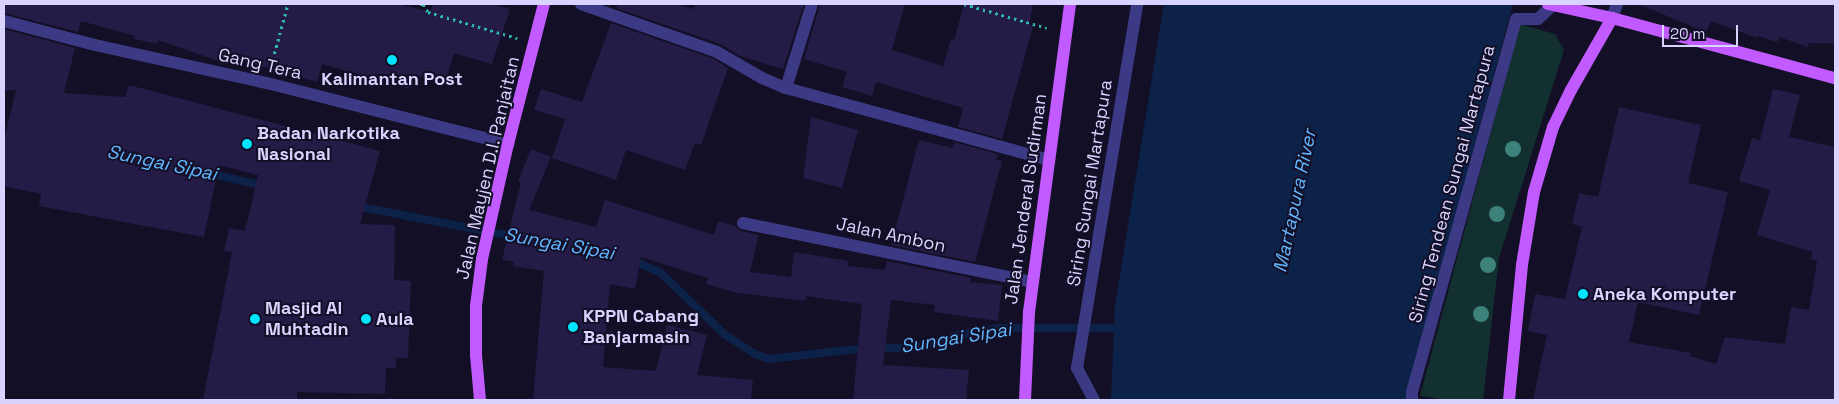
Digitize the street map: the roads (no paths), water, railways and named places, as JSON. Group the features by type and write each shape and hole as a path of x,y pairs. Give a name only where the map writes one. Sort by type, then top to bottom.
{"main road":[{"name":"Jalan Mayjen D.I. Panjaitan","path":"480,400 476,355 476,306 482,259 508,144 544,4"},
{"name":"Jalan Jenderal Sudirman","path":"1025,400 1032,282 1070,4"},
{"path":"1550,4 1612,18 1835,78"},
{"path":"1509,400 1522,265 1534,192 1552,127 1612,18"}],"street":[{"path":"581,4 717,52 762,78 786,88 1049,160"},
{"path":"786,88 812,4"},
{"name":"Siring Sungai Martapura","path":"1094,400 1077,368 1137,4"},
{"name":"Siring Tendean Sungai Martapura","path":"1412,400 1412,392 1516,19 1538,19 1550,4"},
{"path":"1612,18 1617,4"},
{"name":"Gang Tera","path":"4,21 95,45 266,83 508,144"},
{"name":"Jalan Ambon","path":"743,223 1032,282"}],"water":[{"name":"Martapura River","path":"1164,4 1513,4 1407,400 1111,400 1115,305"}],"waterway":[{"name":"Sungai Sipai","path":"207,173 264,186"},
{"name":"Sungai Sipai","path":"356,206 516,237"},
{"name":"Sungai Sipai","path":"632,260 661,273 724,334 755,354 769,359 847,350 918,347 958,335 998,328 1123,328"}],"place":[{"name":"Kalimantan Post","path":"392,60"},
{"name":"Badan Narkotika Nasional","path":"247,144"},
{"name":"Aneka Komputer","path":"1583,294"},
{"name":"Masjid Al Muhtadin","path":"255,319"},
{"name":"Aula","path":"366,319"},
{"name":"KPPN Cabang Banjarmasin","path":"573,327"}]}
